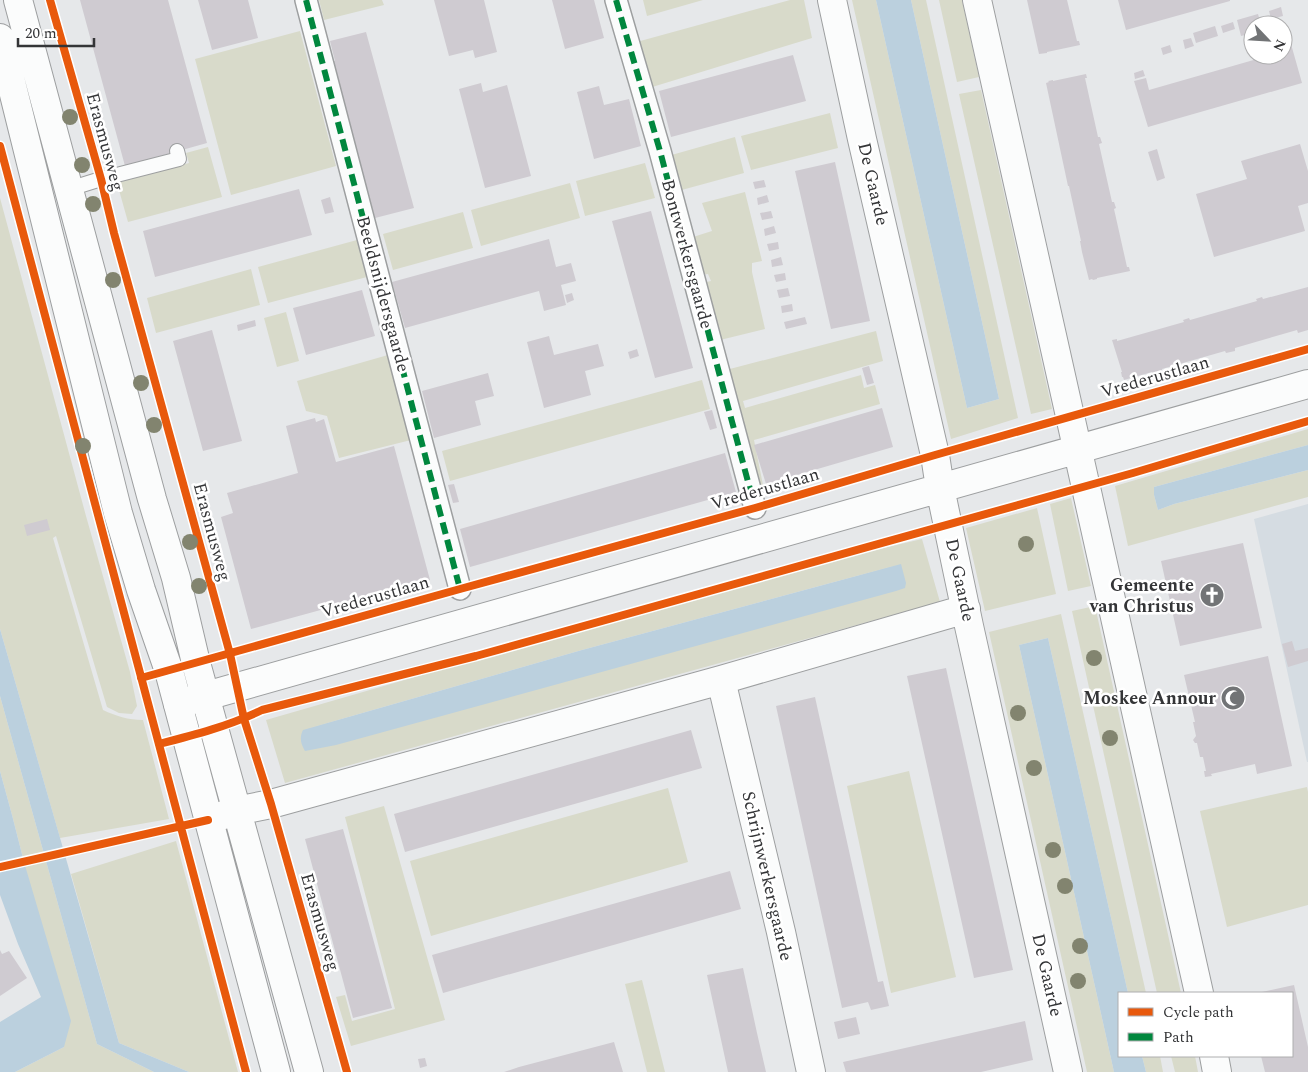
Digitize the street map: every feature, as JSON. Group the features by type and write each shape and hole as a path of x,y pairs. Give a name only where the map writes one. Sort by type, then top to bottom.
{"street":[{"path":"18,0 13,30 69,189 152,500 176,578 236,811 309,1072"},
{"name":"Beeldsnijdersgaarde","path":"306,0 460,589"},
{"name":"Bontwerkersgaarde","path":"616,0 660,151 755,508"},
{"name":"De Gaarde","path":"832,0 862,139 936,455 940,488 1068,1072"},
{"path":"976,0 1200,992"},
{"path":"0,38 118,513 141,590 169,671 276,1072"},
{"path":"178,704 1308,384"},
{"path":"208,820 721,680 966,608"},
{"name":"Schrijnwerkersgaarde","path":"721,680 781,932 811,1072"},
{"path":"1214,1057 1217,1072"}],"lane":[{"path":"69,189 179,159 177,151"}],"shaded area":[{"path":"1308,504 1308,762 1307,762 1254,519"}],"green space":[{"path":"319,0 382,0 384,5 324,20"},
{"path":"643,0 703,0 647,16"},
{"path":"790,0 804,0 812,38 649,88 633,43"},
{"path":"852,0 876,0 967,408 999,399 911,0 926,0 1018,418 951,439"},
{"path":"939,0 962,0 979,77 957,82"},
{"path":"300,31 336,166 231,195 195,59"},
{"path":"981,90 1052,409 1031,414 959,94"},
{"path":"830,113 838,148 751,170 741,136"},
{"path":"735,137 744,173 678,191 668,156"},
{"path":"208,147 222,197 128,222 117,183 189,163 186,153"},
{"path":"645,163 655,198 585,216 576,181"},
{"path":"570,183 580,218 481,246 471,210"},
{"path":"745,192 762,261 752,263 752,272 765,329 716,341 702,283 711,281 708,274 701,275 693,237 712,231 702,203"},
{"path":"0,198 130,672 137,706 132,714 119,713 107,707 56,536 53,538 103,710 122,717 143,720 169,819 60,838 0,629"},
{"path":"463,212 473,248 393,270 383,234"},
{"path":"357,240 367,277 268,303 258,267"},
{"path":"251,269 260,305 156,333 147,298"},
{"path":"286,312 299,361 277,367 264,318"},
{"path":"876,331 883,361 743,401 745,408 861,375 864,388 875,385 880,404 754,440 763,485 757,487 726,370"},
{"path":"388,355 411,440 339,458 327,416 306,411 297,381"},
{"path":"702,380 710,409 450,481 442,451"},
{"path":"1308,429 1308,445 1154,487 1154,495 1158,510 1174,504 1308,470 1308,497 1128,546 1115,486"},
{"path":"1071,498 1091,586 1068,591 1050,504"},
{"path":"1037,508 1056,594 985,611 966,528"},
{"path":"922,539 940,602 285,783 266,720 772,574","holes":["901,564 303,730 582,650"]},
{"path":"1095,606 1181,992 1157,992 1072,611"},
{"path":"1061,614 1146,992 1128,992 1048,638 1019,645 1114,1072 1087,1072 989,632"},
{"path":"0,696 97,1044 154,1072 15,1072 64,1047 24,862 0,771"},
{"path":"909,771 956,977 891,993 847,786"},
{"path":"1307,787 1308,905 1227,927 1200,811"},
{"path":"668,788 688,862 431,936 410,861"},
{"path":"384,806 445,1020 351,1046 336,997 345,995 352,1021 395,1009 345,817"},
{"path":"176,841 238,1072 189,1072 119,1043 71,874"},
{"path":"642,980 665,1072 647,1072 625,984"},
{"path":"1142,1057 1160,1057 1163,1072 1146,1072"},
{"path":"1171,1057 1195,1057 1198,1072 1175,1072"}],"water":[{"path":"876,0 911,0 999,399 967,408"},
{"path":"1308,445 1308,470 1174,504 1158,510 1154,487"},
{"path":"901,564 906,583 905,588 896,591 336,745 305,751 302,743 301,736 303,730 582,650"},
{"path":"0,629 119,1043 189,1072 154,1072 97,1044 0,696"},
{"path":"1048,638 1128,992 1118,992 1118,1057 1142,1057 1146,1072 1114,1072 1019,645"},
{"path":"0,771 24,862 71,1021 64,1047 15,1072 0,1072 0,1022 41,997 18,944 0,895"}],"building":[{"path":"80,0 168,0 207,143 125,166"},
{"path":"198,0 248,0 258,38 212,50"},
{"path":"434,0 484,0 497,52 475,58 473,50 449,56"},
{"path":"552,0 594,0 604,38 565,49"},
{"path":"1027,0 1067,0 1077,41 1079,41 1080,45 1039,54"},
{"path":"1118,0 1230,0 1230,1 1126,30"},
{"path":"1281,7 1283,15 1270,15 1269,11"},
{"path":"1243,18 1243,36 1241,36 1237,20"},
{"path":"1233,22 1235,29 1223,33 1221,26"},
{"path":"1215,26 1218,36 1196,43 1193,33"},
{"path":"366,32 414,208 375,218 333,61 335,61 330,41"},
{"path":"1191,38 1194,46 1185,49 1183,40"},
{"path":"1170,45 1172,52 1163,55 1161,48"},
{"path":"1293,51 1302,83 1148,127 1134,81 1146,78 1149,90 1243,63 1243,65 1293,65"},
{"path":"793,55 806,101 671,137 659,91"},
{"path":"1143,70 1145,76 1135,79 1134,73"},
{"path":"1086,74 1087,78 1085,78 1098,137 1100,137 1102,143 1099,144 1112,202 1114,202 1116,208 1114,209 1127,267 1129,267 1130,271 1093,280 1089,280 1082,252 1046,83 1048,81"},
{"path":"481,83 483,92 507,85 531,176 485,188 459,89"},
{"path":"599,86 604,105 629,99 641,146 594,159 577,92"},
{"path":"1300,144 1308,171 1308,203 1298,206 1305,231 1214,257 1196,194 1247,179 1241,161"},
{"path":"1157,149 1165,178 1157,181 1148,152"},
{"path":"835,162 870,321 831,329 795,171"},
{"path":"764,180 766,187 755,189 753,182"},
{"path":"299,189 312,235 155,277 143,231"},
{"path":"767,195 769,202 758,205 757,198"},
{"path":"330,197 334,212 325,214 321,200"},
{"path":"651,211 693,368 655,378 612,221"},
{"path":"771,211 773,218 762,220 760,213"},
{"path":"774,226 776,233 765,236 764,229"},
{"path":"549,239 556,267 571,263 576,281 561,285 566,305 544,311 539,291 405,328 392,282"},
{"path":"778,242 779,249 769,251 767,244"},
{"path":"781,257 783,265 772,267 771,260"},
{"path":"785,273 786,280 776,282 774,275"},
{"path":"1308,287 1308,330 1298,333 1297,330 1235,348 1235,351 1226,353 1225,351 1162,369 1162,371 1152,374 1152,372 1124,380 1122,377 1112,340 1117,339 1117,341 1184,322 1183,320 1189,318 1190,320 1257,301 1256,299 1262,297 1263,299"},
{"path":"788,288 790,296 779,298 777,290"},
{"path":"362,290 375,336 306,355 293,308"},
{"path":"572,293 574,300 567,303 565,295"},
{"path":"792,304 793,311 782,313 781,306"},
{"path":"805,317 807,324 786,329 784,322"},
{"path":"255,320 256,326 238,331 237,325"},
{"path":"212,330 242,441 203,451 173,341"},
{"path":"549,336 554,355 598,344 604,366 585,371 591,395 544,408 527,342"},
{"path":"637,349 639,356 630,359 628,352"},
{"path":"869,366 874,383 867,385 862,368"},
{"path":"488,373 494,396 475,401 481,425 434,438 422,391"},
{"path":"882,408 893,447 766,484 754,445"},
{"path":"712,410 717,428 710,430 704,412"},
{"path":"315,418 316,422 324,419 336,462 394,446 430,580 251,629 221,517 233,513 227,493 298,473 286,426"},
{"path":"725,453 736,492 470,567 460,529"},
{"path":"454,484 459,502 453,503 448,485"},
{"path":"47,519 50,530 27,536 24,525"},
{"name":"Gemeente van Christus","path":"1243,543 1262,628 1180,646 1161,561"},
{"path":"1292,641 1295,651 1308,648 1308,661 1288,667 1282,644"},
{"name":"Moskee Annour","path":"1268,656 1292,766 1257,774 1255,764 1205,777 1204,771 1206,771 1203,757 1200,757 1197,743 1193,740 1196,736 1193,722 1195,722 1184,675"},
{"path":"946,668 1013,970 974,978 907,676"},
{"path":"815,697 878,982 883,981 889,1006 871,1010 868,1002 842,1008 776,706"},
{"path":"691,730 702,768 405,852 394,814"},
{"path":"343,829 392,1008 353,1018 305,839"},
{"path":"730,871 741,909 443,993 432,955"},
{"path":"0,950 2,954 9,951 27,978 0,996"},
{"path":"743,968 766,1072 728,1072 707,975"},
{"path":"1294,985 1308,1047 1308,1072 1265,1072 1261,1057 1293,1057 1293,992 1262,992"},
{"path":"856,1017 860,1034 838,1039 834,1022"},
{"path":"1025,1021 1033,1060 981,1072 846,1072 843,1062"},
{"path":"614,1042 623,1072 504,1072 519,1067"},
{"path":"425,1058 427,1066 420,1068 418,1059"}],"marked path":[{"path":"306,0 460,589"},
{"path":"616,0 660,151 755,508"}],"cycle path":[{"name":"Erasmusweg","path":"50,0 101,179 114,233 230,654 244,719 271,804 347,1072"},
{"path":"0,146 246,1072"},
{"name":"Vrederustlaan","path":"141,678 755,508 1308,349"},
{"path":"159,744 198,734 262,710 476,656 1133,473 1308,421"},
{"path":"0,867 208,820"}],"place":[{"name":"Gemeente van Christus","path":"1212,595"},
{"name":"Moskee Annour","path":"1233,698"}]}
